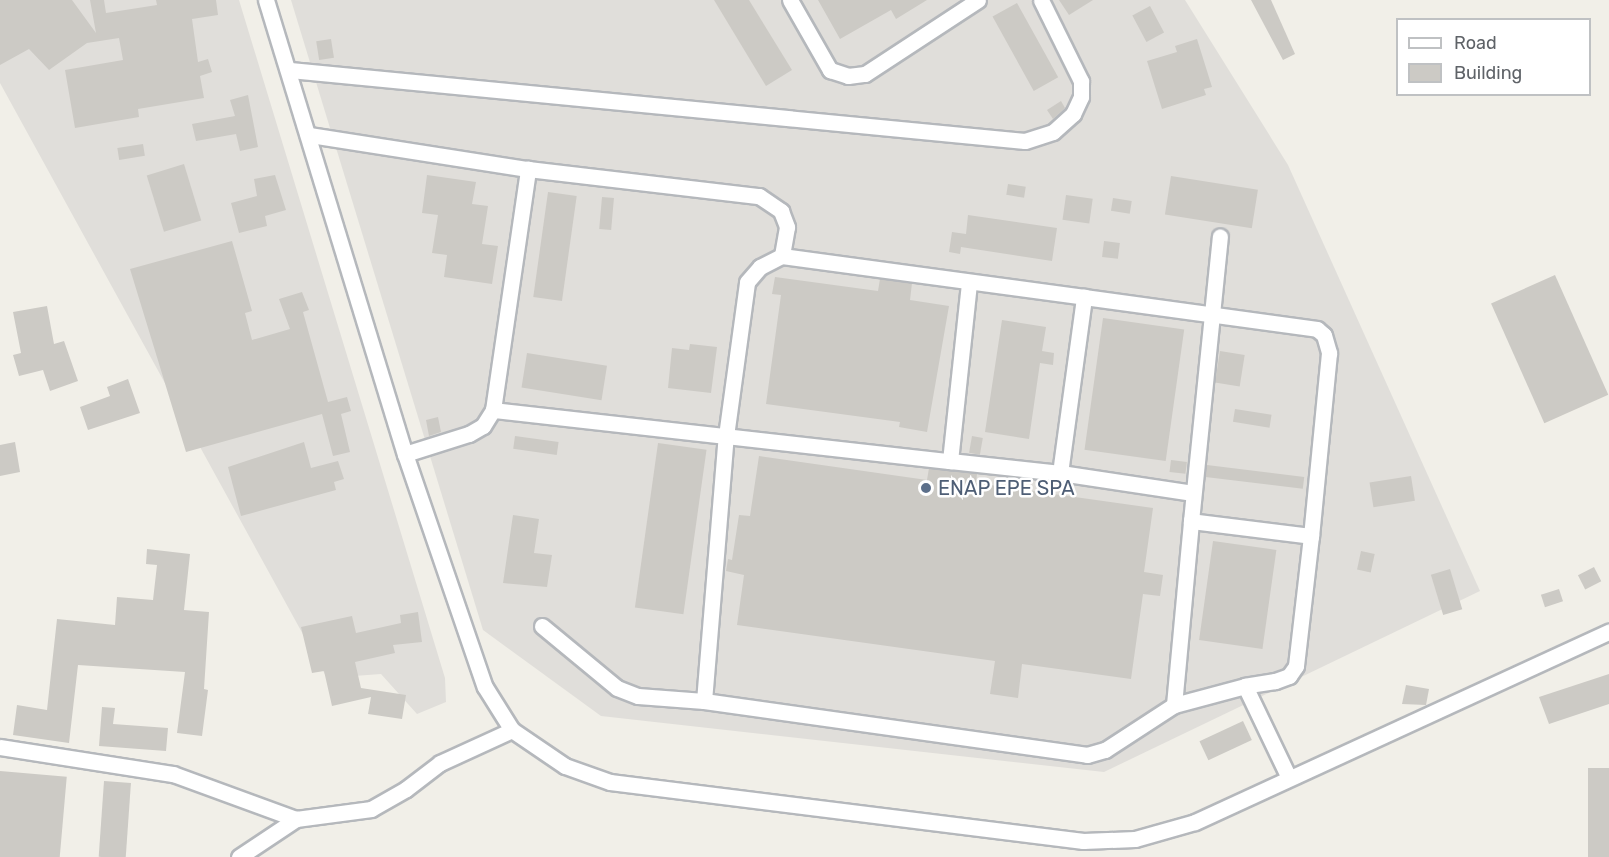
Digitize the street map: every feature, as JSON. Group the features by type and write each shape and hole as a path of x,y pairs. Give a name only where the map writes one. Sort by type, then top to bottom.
{"street":[{"path":"266,0 310,135 405,454 485,687 512,730 565,766 610,782 1083,841 1135,839 1195,822 1609,632"},
{"path":"790,0 830,70 848,76 865,74 978,0"},
{"path":"290,70 1025,141 1053,132 1073,114 1081,97 1081,81 1041,0"},
{"path":"310,135 528,168 759,196 781,211 787,227 782,256"},
{"path":"405,454 469,434 483,426 493,410 528,168"},
{"path":"1174,705 1220,236"},
{"path":"542,626 617,688 638,696 704,701 1087,755 1105,750 1174,705 1245,686 1275,681 1289,676 1296,666 1311,536 1328,343 1317,329 782,256 760,267 747,282 726,436 704,701"},
{"path":"950,461 969,282"},
{"path":"1060,473 1084,297"},
{"path":"493,410 1060,473 1193,493"},
{"path":"1191,521 1311,536"},
{"path":"1245,686 1289,778"},
{"path":"238,857 296,819 371,809 406,789 440,764 512,730"},
{"path":"0,747 173,774 296,819"}],"shaded area":[{"path":"0,0 239,0 445,678 446,702 417,714 381,674 327,678 0,83"},
{"path":"291,0 1185,0 1288,165 1480,591 1104,772 601,716 483,630"}],"building":[{"path":"0,0 72,0 96,33 90,0 104,0 106,13 157,5 156,0 216,0 218,15 192,19 198,62 208,59 212,72 200,76 204,98 138,109 139,117 75,128 65,70 123,60 119,38 87,43 49,70 29,49 0,65"},
{"path":"714,0 749,0 792,70 766,86"},
{"path":"818,0 927,0 896,19 891,10 840,39"},
{"path":"1059,0 1093,0 1069,15"},
{"path":"1251,0 1271,0 1295,54 1283,60"},
{"path":"1017,3 1058,77 1034,91 993,17"},
{"path":"1150,6 1164,32 1146,42 1132,15"},
{"path":"331,39 334,58 319,60 316,41"},
{"path":"1197,39 1212,87 1204,89 1206,95 1162,109 1147,61 1177,52 1175,46"},
{"path":"248,95 258,147 240,151 236,134 196,141 192,124 235,116 230,100"},
{"path":"1061,101 1065,108 1053,119 1047,110"},
{"path":"143,144 145,156 119,160 117,148"},
{"path":"184,164 201,220 164,232 147,175"},
{"path":"275,175 286,210 265,216 267,226 239,233 231,203 257,196 254,179"},
{"path":"427,175 476,182 472,204 488,206 482,244 498,246 492,284 444,277 447,255 432,253 438,215 422,213"},
{"path":"1171,176 1258,190 1252,228 1165,215"},
{"path":"1008,184 1026,187 1024,198 1006,195"},
{"path":"548,192 577,196 562,301 533,297"},
{"path":"1066,195 1093,199 1089,224 1063,220"},
{"path":"602,197 614,198 611,230 599,229"},
{"path":"1113,198 1132,201 1130,214 1111,211"},
{"path":"968,215 1057,228 1052,261 961,247 960,254 949,252 952,232 966,234"},
{"path":"232,241 252,311 245,313 252,340 290,329 279,299 302,292 309,310 303,312 328,402 347,397 351,411 341,414 350,452 333,456 322,414 186,452 130,269"},
{"path":"1104,241 1120,243 1118,259 1102,257"},
{"path":"1555,275 1608,395 1544,423 1491,303"},
{"path":"775,277 878,291 880,279 912,283 910,300 949,306 927,432 899,427 900,422 766,404 781,295 772,294"},
{"path":"47,306 54,344 64,341 78,381 50,391 43,370 19,376 13,355 21,353 13,312"},
{"path":"1103,318 1184,329 1166,461 1084,450"},
{"path":"1002,320 1046,327 1042,351 1054,353 1053,365 1040,363 1029,439 985,432"},
{"path":"690,344 717,347 711,393 668,388 672,348 689,350"},
{"path":"1220,351 1245,355 1240,387 1215,383"},
{"path":"527,353 607,366 602,400 522,388"},
{"path":"128,379 140,413 88,430 80,407 110,396 107,387"},
{"path":"1235,409 1272,415 1270,428 1233,422"},
{"path":"438,417 441,432 429,436 426,420"},
{"path":"515,436 559,442 557,455 513,449"},
{"path":"972,436 983,438 980,455 969,453"},
{"path":"15,442 20,472 0,476 0,445"},
{"path":"304,442 311,468 338,461 344,479 334,482 336,490 241,516 228,467"},
{"path":"658,443 707,450 683,614 635,607"},
{"path":"759,456 927,480 929,468 977,474 976,483 1153,508 1144,572 1163,575 1160,596 1143,594 1131,679 1022,664 1018,698 990,694 995,661 737,625 744,575 726,571 728,559 732,560 739,515 750,516"},
{"path":"1171,460 1187,462 1185,474 1170,472"},
{"path":"1207,465 1304,477 1303,489 1206,477"},
{"path":"1411,476 1415,501 1373,507 1370,483"},
{"path":"513,515 539,519 534,553 552,555 547,587 503,583"},
{"path":"1213,541 1276,550 1262,649 1199,640"},
{"path":"147,549 190,554 184,610 209,612 204,689 208,690 202,736 177,733 185,672 78,665 69,743 13,735 17,705 47,710 57,619 115,625 117,597 153,600 157,565 146,564"},
{"path":"1361,551 1375,554 1371,572 1357,570"},
{"path":"1594,567 1601,581 1585,589 1578,575"},
{"path":"1450,569 1462,609 1443,615 1431,575"},
{"path":"1559,589 1563,601 1545,607 1541,595"},
{"path":"418,612 422,642 393,645 395,653 355,662 361,688 406,695 402,719 368,714 371,697 332,706 324,671 312,673 301,627 352,616 356,633 401,623 400,615"},
{"path":"1609,674 1609,704 1549,724 1539,697"},
{"path":"1406,685 1429,689 1426,705 1402,704"},
{"path":"102,707 115,708 113,724 168,728 166,751 99,746"},
{"path":"1243,721 1252,740 1208,760 1199,741"},
{"path":"1588,768 1609,768 1609,857 1588,857"},
{"path":"0,771 67,777 60,857 0,857"},
{"path":"104,781 131,783 126,857 99,857"}],"place":[{"name":"ENAP EPE SPA","path":"926,488"}]}
